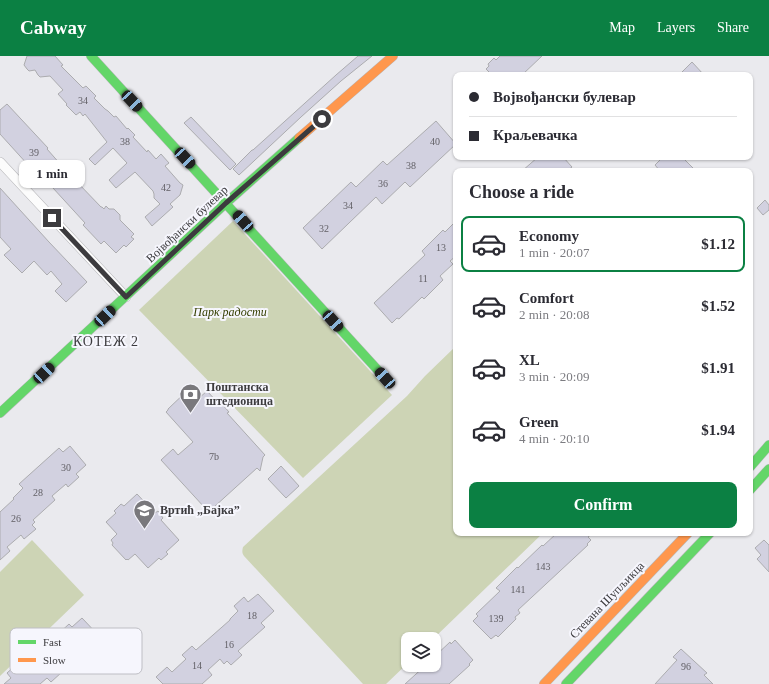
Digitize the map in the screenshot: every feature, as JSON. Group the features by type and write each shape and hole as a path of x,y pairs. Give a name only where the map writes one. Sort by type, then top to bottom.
{"street":[{"path":"91,56 385,378"},
{"name":"Војвођански булевар","path":"0,413 226,203 393,56"},
{"path":"0,162 126,297"},
{"path":"753,464 769,445"},
{"path":"753,487 769,469"},
{"name":"Стевана Шупљикца","path":"544,684 685,536"},
{"path":"566,684 707,536"}],"green space":[{"name":"Парк радости","path":"233,221 392,395 303,478 139,310"},
{"path":"453,349 453,536 540,536 440,632 401,632 401,670 386,684 363,684 244,556 242,552 243,547 407,396"},
{"path":"32,540 84,595 50,628 10,628 10,666 0,676 0,572"}],"building":[{"path":"27,56 55,56 63,65 61,66 83,88 86,86 96,96 94,98 105,109 114,117 116,116 127,129 128,128 135,135 133,137 147,152 148,150 156,159 161,154 169,163 165,166 183,185 180,195 170,204 173,207 152,226 145,217 160,204 154,198 153,191 135,172 116,188 109,180 127,163 113,148 95,165 89,159 107,142 85,114 83,116 80,112 76,115 66,105 67,104 58,94 63,90 50,76 40,77 35,70 29,71 27,69 24,65"},
{"path":"358,56 372,56 341,81 239,175 233,169 252,150"},
{"path":"500,56 542,56 525,72 489,72 486,69 489,66 488,64 494,58 496,60"},
{"path":"692,62 701,72 682,72"},
{"path":"7,104 48,148 47,149 76,182 101,207 104,209 106,206 109,209 114,209 120,215 120,220 134,234 131,237 134,239 126,247 124,245 116,253 104,241 101,244 83,225 85,223 31,164 29,166 0,134 0,110"},
{"path":"191,117 236,164 230,170 184,123"},
{"path":"436,121 453,141 453,147 410,187 405,182 382,204 376,197 322,249 303,228 351,182 356,187 383,161 387,165"},
{"path":"535,160 566,160 572,167 571,168 525,168"},
{"path":"660,160 685,160 693,168 658,168 655,165"},
{"path":"0,188 87,282 66,302 55,291 62,284 51,271 47,275 34,261 22,273 4,255 11,249 0,237"},
{"path":"765,200 769,205 769,210 763,215 757,208"},
{"path":"453,224 453,258 450,261 453,264 440,276 443,280 424,299 422,297 399,319 397,318 392,323 374,303 425,255 422,251 443,230 445,232"},
{"path":"189,389 198,399 207,391 219,404 221,403 229,412 227,413 265,455 263,457 260,471 257,468 214,507 205,508 161,460 173,449 178,455 193,442 166,412"},
{"path":"70,446 86,465 76,474 79,477 68,487 66,484 52,496 55,500 33,520 35,522 32,525 36,529 24,539 21,535 7,547 10,551 0,560 0,512 23,488 19,484 59,448 63,452"},
{"path":"281,466 299,486 286,498 268,479"},
{"path":"137,494 155,513 158,511 163,518 161,520 179,540 166,552 168,554 161,560 159,558 148,568 135,554 126,560 112,545 113,543 111,540 117,534 106,522 116,513 114,511 121,504 124,506"},
{"path":"554,536 589,536 588,537 591,540 587,544 588,545 518,610 520,613 515,617 516,619 498,637 496,635 491,639 473,621 478,616 476,614 500,591 496,588 517,567 518,568 542,545 543,546"},
{"path":"764,540 769,545 769,572 757,559 761,555 755,548"},
{"path":"258,594 274,611 261,623 265,627 238,651 242,655 231,665 227,661 224,664 220,659 208,670 212,675 202,684 163,684 156,677 167,667 172,672 186,659 182,655 192,646 196,650 230,620 238,611 234,606 244,597 248,602"},
{"path":"82,618 91,628 65,628 69,624 72,627"},
{"path":"455,640 473,660 469,664 470,665 449,684 405,684 418,672 441,672 441,650 450,642 451,644"},
{"path":"681,649 707,673 704,675 713,684 655,684 677,660 673,657"},
{"path":"10,670 10,674 60,674 51,682 47,678 40,684 4,684 11,678 7,673"}],"traffic: fast":[{"path":"91,56 385,378"},
{"path":"0,413 226,203 299,138"},
{"path":"753,464 769,445"},
{"path":"753,487 769,469"},
{"path":"566,684 707,536"}],"traffic: slow":[{"path":"299,138 393,56"},
{"path":"544,684 685,536"}],"place":[{"name":"Поштанска штедионица","path":"190,414"},
{"name":"Вртић „Бајка”","path":"144,530"}],"district":[{"name":"КОТЕЖ 2","path":"106,341"}],"route":[{"path":"52,218 126,297 226,203 322,119"}]}
